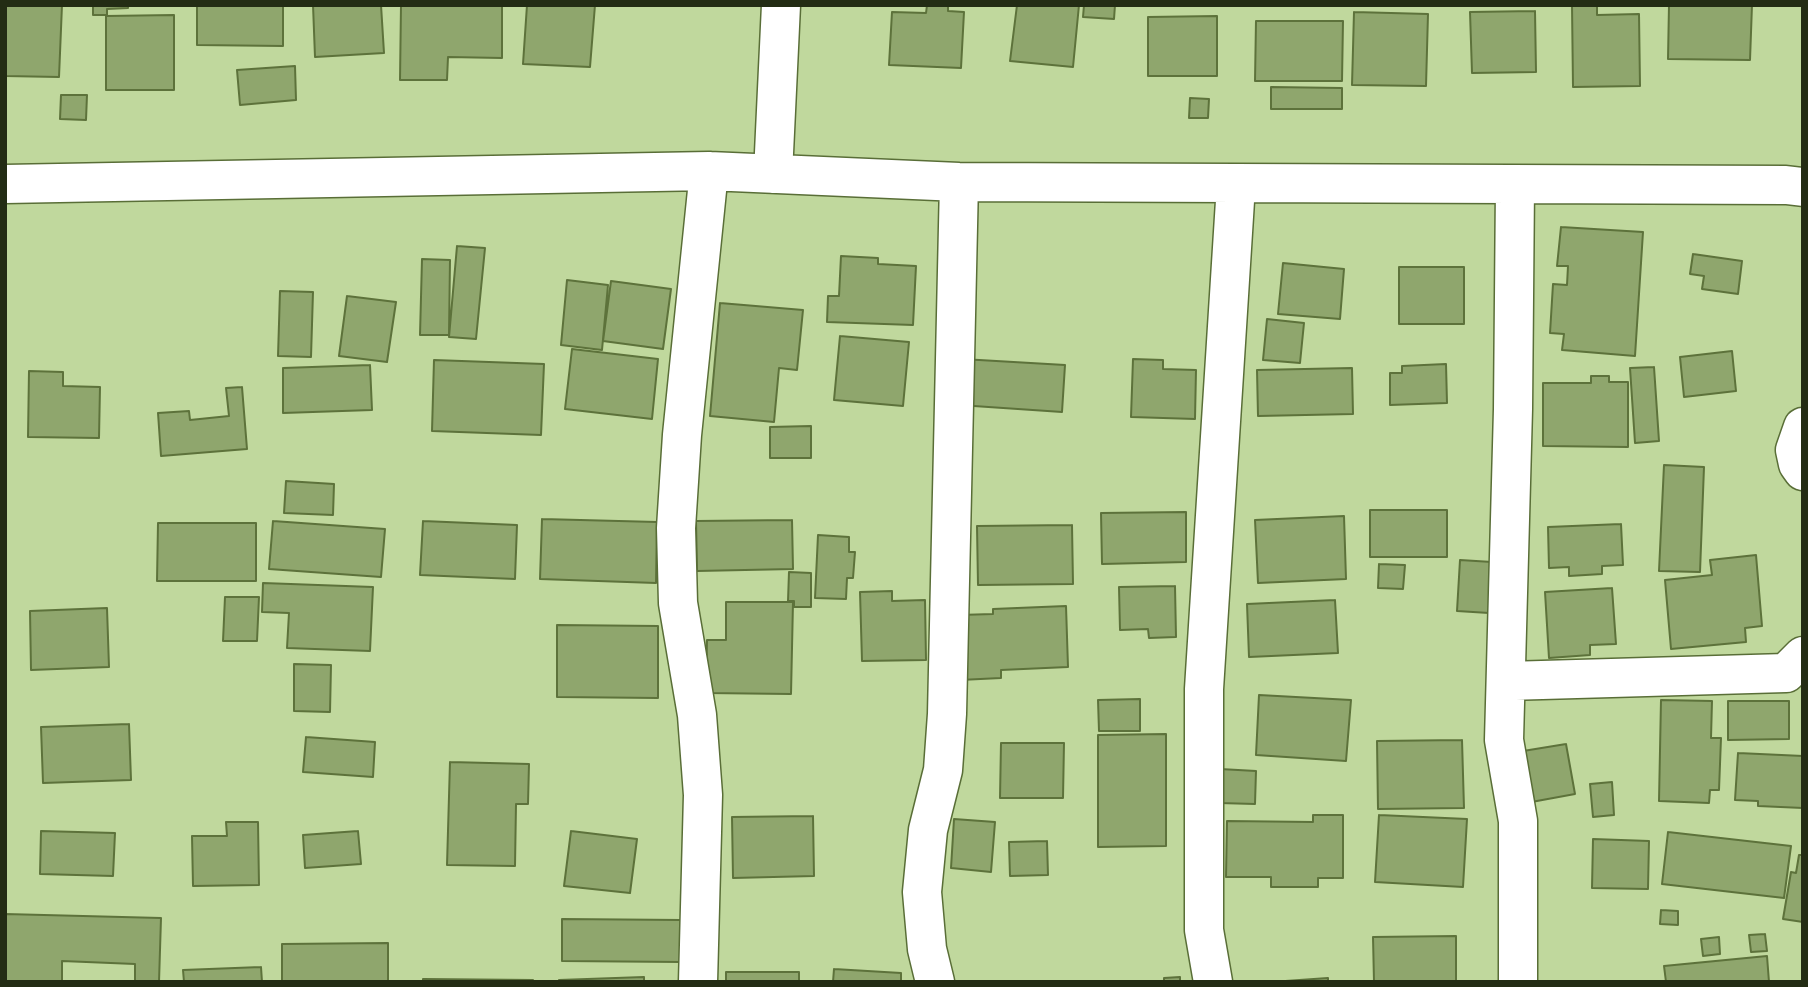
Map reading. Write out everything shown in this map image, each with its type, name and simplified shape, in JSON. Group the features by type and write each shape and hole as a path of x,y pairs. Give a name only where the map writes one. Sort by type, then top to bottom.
{"street":[{"path":"773,174 781,5"},
{"path":"698,982 703,794 697,715 678,603 676,528 682,435 709,171"},
{"path":"5,184 709,171 959,183 1803,187"},
{"path":"935,982 927,949 922,892 928,830 943,770 947,714 959,183"},
{"path":"1213,982 1205,930 1204,689 1236,185"},
{"path":"1515,185 1504,740 1518,821 1518,982"},
{"path":"1803,427 1795,450 1798,464 1803,471"},
{"path":"1507,681 1786,673 1803,656"}],"building":[{"path":"5,5 62,5 59,77 5,76"},
{"path":"93,5 128,5 128,8 107,9 107,15 93,15"},
{"path":"197,5 283,5 283,46 197,45"},
{"path":"313,5 381,5 384,53 315,57"},
{"path":"401,5 502,5 502,58 448,57 447,80 400,80"},
{"path":"527,5 595,5 590,67 523,64"},
{"path":"927,5 948,5 948,11 964,12 961,68 889,65 892,12 926,13"},
{"path":"1017,5 1079,5 1073,67 1010,61"},
{"path":"1084,5 1115,5 1114,19 1083,17"},
{"path":"1572,5 1597,5 1597,15 1639,14 1640,86 1573,87"},
{"path":"1669,5 1752,5 1750,60 1668,59"},
{"path":"1535,11 1536,72 1472,73 1470,12"},
{"path":"1354,12 1428,14 1426,86 1352,85"},
{"path":"174,15 174,90 106,90 106,16"},
{"path":"1217,16 1217,76 1148,76 1148,17"},
{"path":"1256,21 1343,21 1342,81 1255,81"},
{"path":"295,66 296,100 240,105 237,70"},
{"path":"1271,87 1342,88 1342,109 1271,109"},
{"path":"61,95 87,95 86,120 60,119"},
{"path":"1190,98 1209,99 1208,118 1189,118"},
{"path":"1561,227 1643,232 1635,356 1562,350 1564,334 1550,333 1553,284 1567,285 1568,266 1557,266"},
{"path":"457,246 485,248 476,339 449,337"},
{"path":"1693,254 1742,261 1738,294 1702,289 1704,276 1690,274"},
{"path":"841,256 878,258 878,264 916,266 913,325 827,322 828,296 839,296"},
{"path":"422,259 450,260 449,335 420,335"},
{"path":"1283,263 1344,269 1340,319 1278,314"},
{"path":"1399,267 1464,267 1464,324 1399,324"},
{"path":"567,280 608,285 602,350 561,345"},
{"path":"611,281 671,289 663,349 603,341"},
{"path":"280,291 313,292 311,357 278,356"},
{"path":"347,296 396,302 387,362 339,356"},
{"path":"720,303 803,310 797,370 779,368 774,422 710,416"},
{"path":"1267,319 1304,323 1300,363 1263,360"},
{"path":"840,336 909,342 903,406 834,400"},
{"path":"572,349 658,359 652,419 565,409"},
{"path":"1732,351 1736,391 1684,397 1680,357"},
{"path":"962,359 1065,365 1062,412 959,405"},
{"path":"1133,359 1163,360 1163,369 1196,370 1195,419 1131,417"},
{"path":"434,360 544,364 541,435 432,431"},
{"path":"1446,364 1447,403 1390,405 1390,373 1402,373 1402,366"},
{"path":"370,365 372,410 283,413 283,368"},
{"path":"1654,367 1659,441 1635,443 1630,368"},
{"path":"1352,368 1353,414 1258,416 1257,370"},
{"path":"29,371 63,372 63,386 100,387 99,438 28,437"},
{"path":"1591,376 1609,376 1609,382 1628,382 1628,447 1543,446 1543,383 1591,383"},
{"path":"242,387 247,449 161,456 158,413 189,411 190,420 229,416 226,388"},
{"path":"811,426 811,458 770,458 770,427"},
{"path":"1664,465 1704,467 1700,572 1659,571"},
{"path":"286,481 334,484 333,515 284,513"},
{"path":"1370,510 1447,510 1447,557 1370,557"},
{"path":"1186,512 1186,562 1102,564 1101,513"},
{"path":"1344,516 1346,579 1258,583 1255,520"},
{"path":"542,519 657,522 656,583 540,579"},
{"path":"792,520 793,569 697,571 696,521"},
{"path":"273,521 385,529 381,577 269,569"},
{"path":"423,521 517,525 515,579 420,575"},
{"path":"158,523 256,523 256,581 157,581"},
{"path":"1621,524 1623,565 1602,566 1602,574 1569,576 1569,567 1549,568 1548,527"},
{"path":"1072,525 1073,584 978,585 977,526"},
{"path":"818,535 849,537 849,552 855,552 853,578 847,578 846,599 815,598"},
{"path":"1756,555 1762,626 1745,628 1746,642 1671,649 1665,580 1712,575 1710,560"},
{"path":"1460,560 1492,562 1489,613 1457,611"},
{"path":"1379,564 1405,565 1403,589 1378,588"},
{"path":"789,572 811,573 811,607 794,607 794,601 788,601"},
{"path":"263,583 373,587 370,651 287,648 289,613 262,612"},
{"path":"1175,586 1176,637 1149,638 1148,629 1120,630 1119,587"},
{"path":"1612,588 1616,644 1590,645 1590,655 1549,658 1545,592"},
{"path":"892,591 892,601 925,600 926,660 862,661 860,592"},
{"path":"225,597 259,597 257,641 223,641"},
{"path":"1335,600 1338,653 1249,657 1247,604"},
{"path":"726,602 793,602 791,694 706,693 707,640 726,640"},
{"path":"1066,606 1068,667 1001,670 1001,678 960,680 959,615 993,614 993,609"},
{"path":"107,608 109,667 31,670 30,611"},
{"path":"557,625 658,626 658,698 557,697"},
{"path":"294,664 331,665 330,712 294,711"},
{"path":"1259,695 1351,700 1346,761 1256,755"},
{"path":"1140,699 1140,731 1099,731 1098,700"},
{"path":"1661,700 1712,701 1711,738 1721,738 1719,790 1710,790 1709,803 1659,801"},
{"path":"1728,701 1789,701 1789,739 1728,740"},
{"path":"129,724 131,780 43,783 41,727"},
{"path":"1166,734 1166,846 1098,847 1098,735"},
{"path":"306,737 375,742 373,777 303,772"},
{"path":"1462,740 1464,808 1378,809 1377,741"},
{"path":"1001,743 1064,743 1063,798 1000,798"},
{"path":"1566,744 1575,794 1526,803 1517,752"},
{"path":"1738,753 1803,756 1803,808 1758,806 1758,801 1735,800"},
{"path":"450,762 529,764 528,804 516,804 515,866 447,865"},
{"path":"1220,769 1256,771 1255,804 1219,803"},
{"path":"1612,782 1614,815 1593,817 1590,784"},
{"path":"1313,815 1343,815 1343,878 1318,878 1318,887 1271,887 1271,877 1226,877 1227,821 1313,822"},
{"path":"1379,815 1467,819 1463,887 1375,882"},
{"path":"813,816 814,876 733,878 732,817"},
{"path":"954,819 995,822 991,872 951,868"},
{"path":"226,822 258,822 259,885 193,886 192,836 227,836"},
{"path":"41,831 115,833 113,876 40,874"},
{"path":"358,831 361,864 305,868 303,835"},
{"path":"571,831 637,839 630,893 564,886"},
{"path":"1668,832 1791,846 1784,898 1662,884"},
{"path":"1593,839 1649,841 1648,889 1592,888"},
{"path":"1047,841 1048,875 1010,876 1009,842"},
{"path":"1799,855 1803,855 1803,922 1783,919 1791,872 1796,873"},
{"path":"1661,910 1678,911 1678,925 1660,924"},
{"path":"5,914 161,918 159,982 135,982 135,964 62,961 62,982 5,981"},
{"path":"562,919 681,920 681,962 562,961"},
{"path":"1765,934 1767,951 1751,952 1749,935"},
{"path":"1456,936 1456,982 1374,982 1373,937"},
{"path":"1719,937 1720,954 1703,956 1701,939"},
{"path":"388,943 388,982 282,982 282,944"},
{"path":"1767,956 1769,982 1666,982 1664,966"},
{"path":"261,967 262,982 184,982 183,970"},
{"path":"834,969 901,973 901,982 833,982"},
{"path":"726,972 799,972 799,982 726,982"},
{"path":"644,977 644,982 559,982 559,980"},
{"path":"1180,977 1180,982 1164,982 1164,978"},
{"path":"1328,978 1328,982 1271,982"},
{"path":"423,979 533,980 533,982 423,982"}]}
